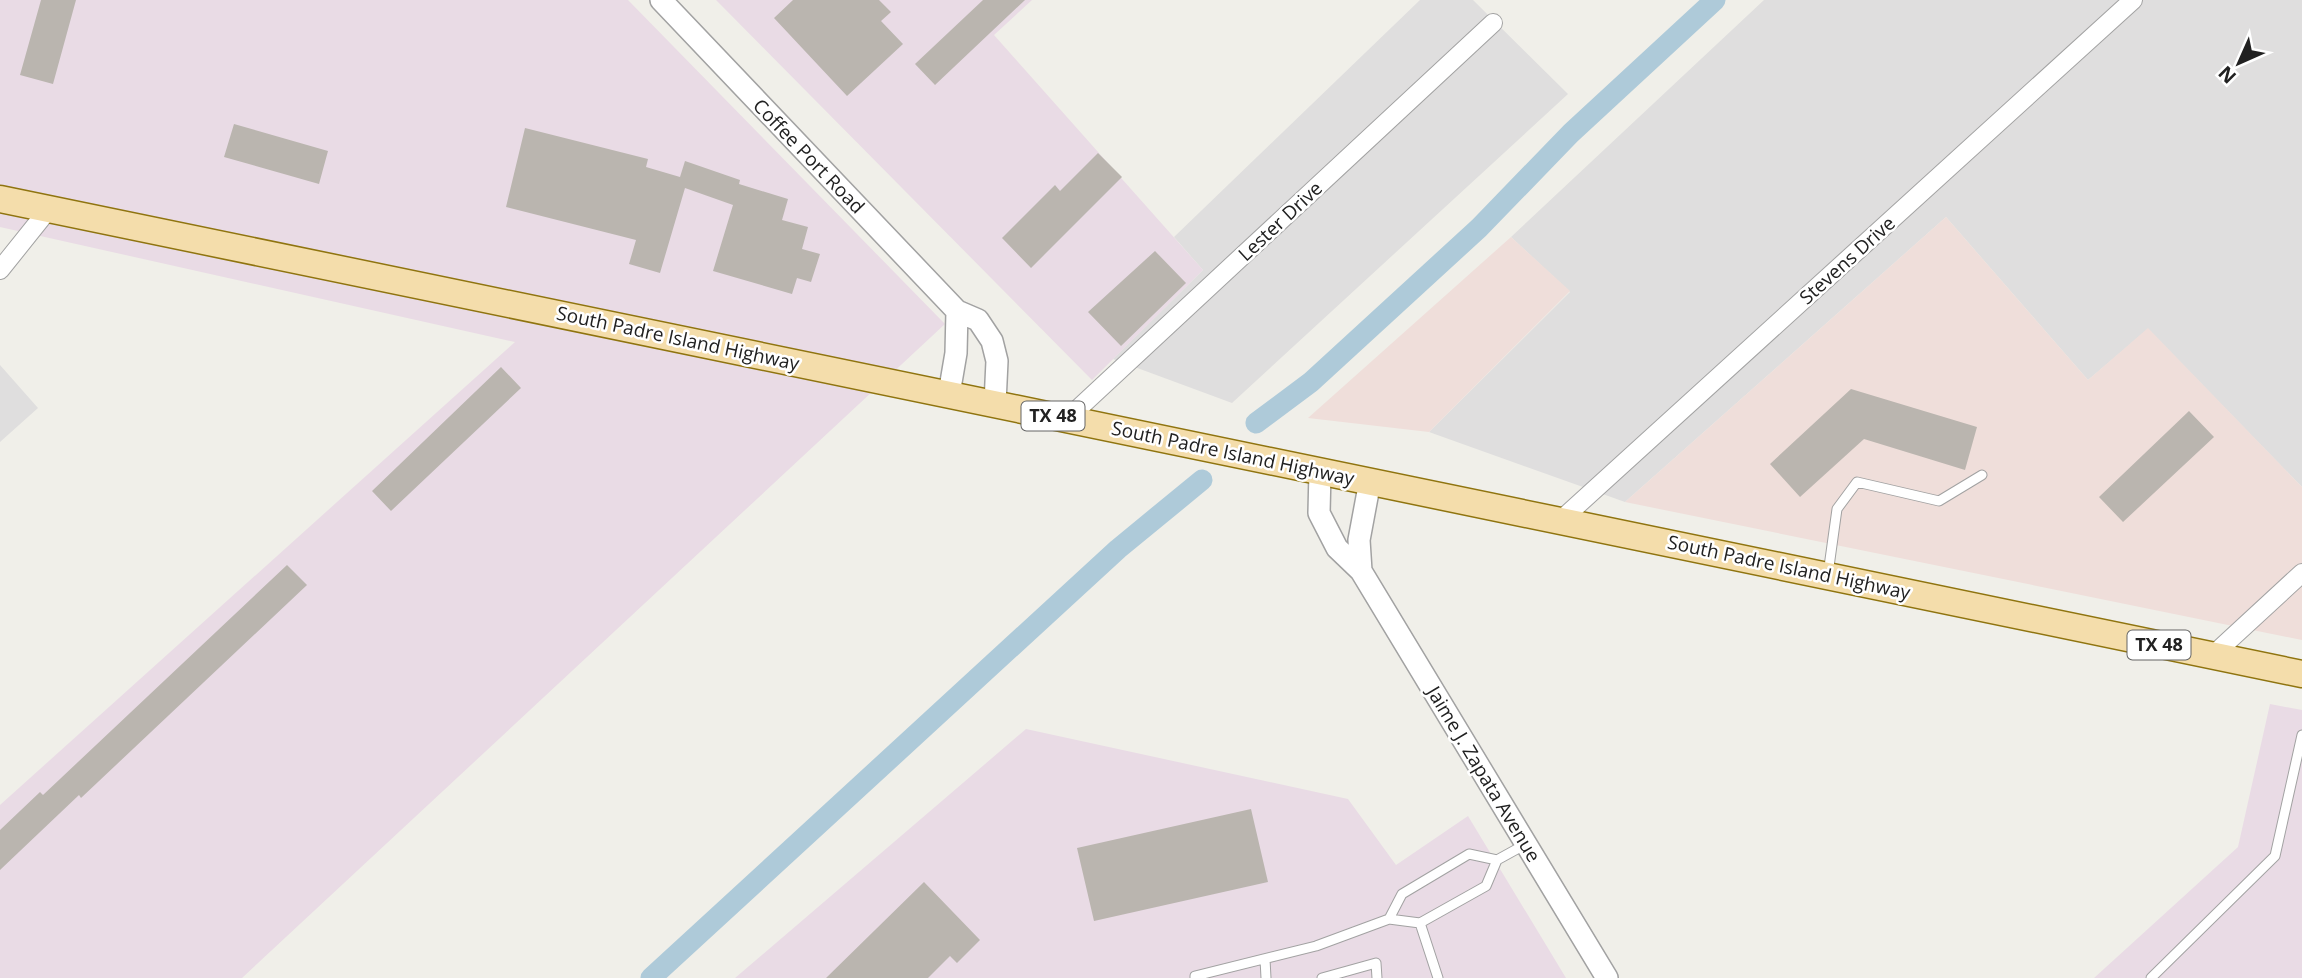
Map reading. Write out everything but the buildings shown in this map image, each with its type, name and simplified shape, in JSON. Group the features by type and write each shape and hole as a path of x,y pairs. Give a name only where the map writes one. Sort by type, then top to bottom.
{"main road":[{"name":"South Padre Island Highway","path":"0,200 2302,674"}],"street":[{"name":"Coffee Port Road","path":"661,0 957,311 978,320 992,341 997,361 995,403"},
{"name":"Stevens Drive","path":"1561,520 2133,0"},
{"name":"Lester Drive","path":"1067,419 1493,23"},
{"path":"0,270 48,210"},
{"path":"949,394 956,353 957,311"},
{"name":"Jaime J. Zapata Avenue","path":"1320,471 1319,513 1336,548 1361,570 1607,978"},
{"name":"Jaime J. Zapata Avenue","path":"1361,570 1359,540 1370,481"},
{"path":"2212,656 2302,573"}],"lane":[{"path":"1827,575 1837,509 1857,482 1940,501 1982,475"},
{"path":"2151,978 2275,856 2302,735"},
{"path":"1193,977 1316,946 1389,919 1420,923 1486,886 1497,860 1526,844"},
{"path":"1389,919 1402,894 1469,854 1497,860"},
{"path":"1420,923 1438,978"},
{"path":"1265,959 1266,978"},
{"path":"1321,978 1376,963 1377,978"}],"shaded area":[{"path":"0,0 628,0 945,324 242,978 0,978 0,805 515,342 0,227"},
{"path":"716,0 1032,0 994,35 1203,270 1092,380"},
{"path":"1420,0 1473,0 1568,94 1232,403 1113,359 1203,270 1174,237"},
{"path":"1764,0 2302,0 2302,487 2148,329 2088,380 1946,217 1625,502 1429,432 1570,292 1511,237"},
{"path":"1946,217 2088,380 2148,328 2302,487 2302,640 1625,502"},
{"path":"1511,237 1570,291 1429,432 1308,418"},
{"path":"0,365 38,408 0,442"},
{"path":"2270,704 2302,710 2302,978 2094,978 2238,847"},
{"path":"1026,729 1348,799 1396,865 1468,816 1566,978 735,978"}],"waterway":[{"path":"1256,423 1311,382 1479,228 1571,133 1715,0"},
{"path":"651,978 1118,549 1202,480"}]}
